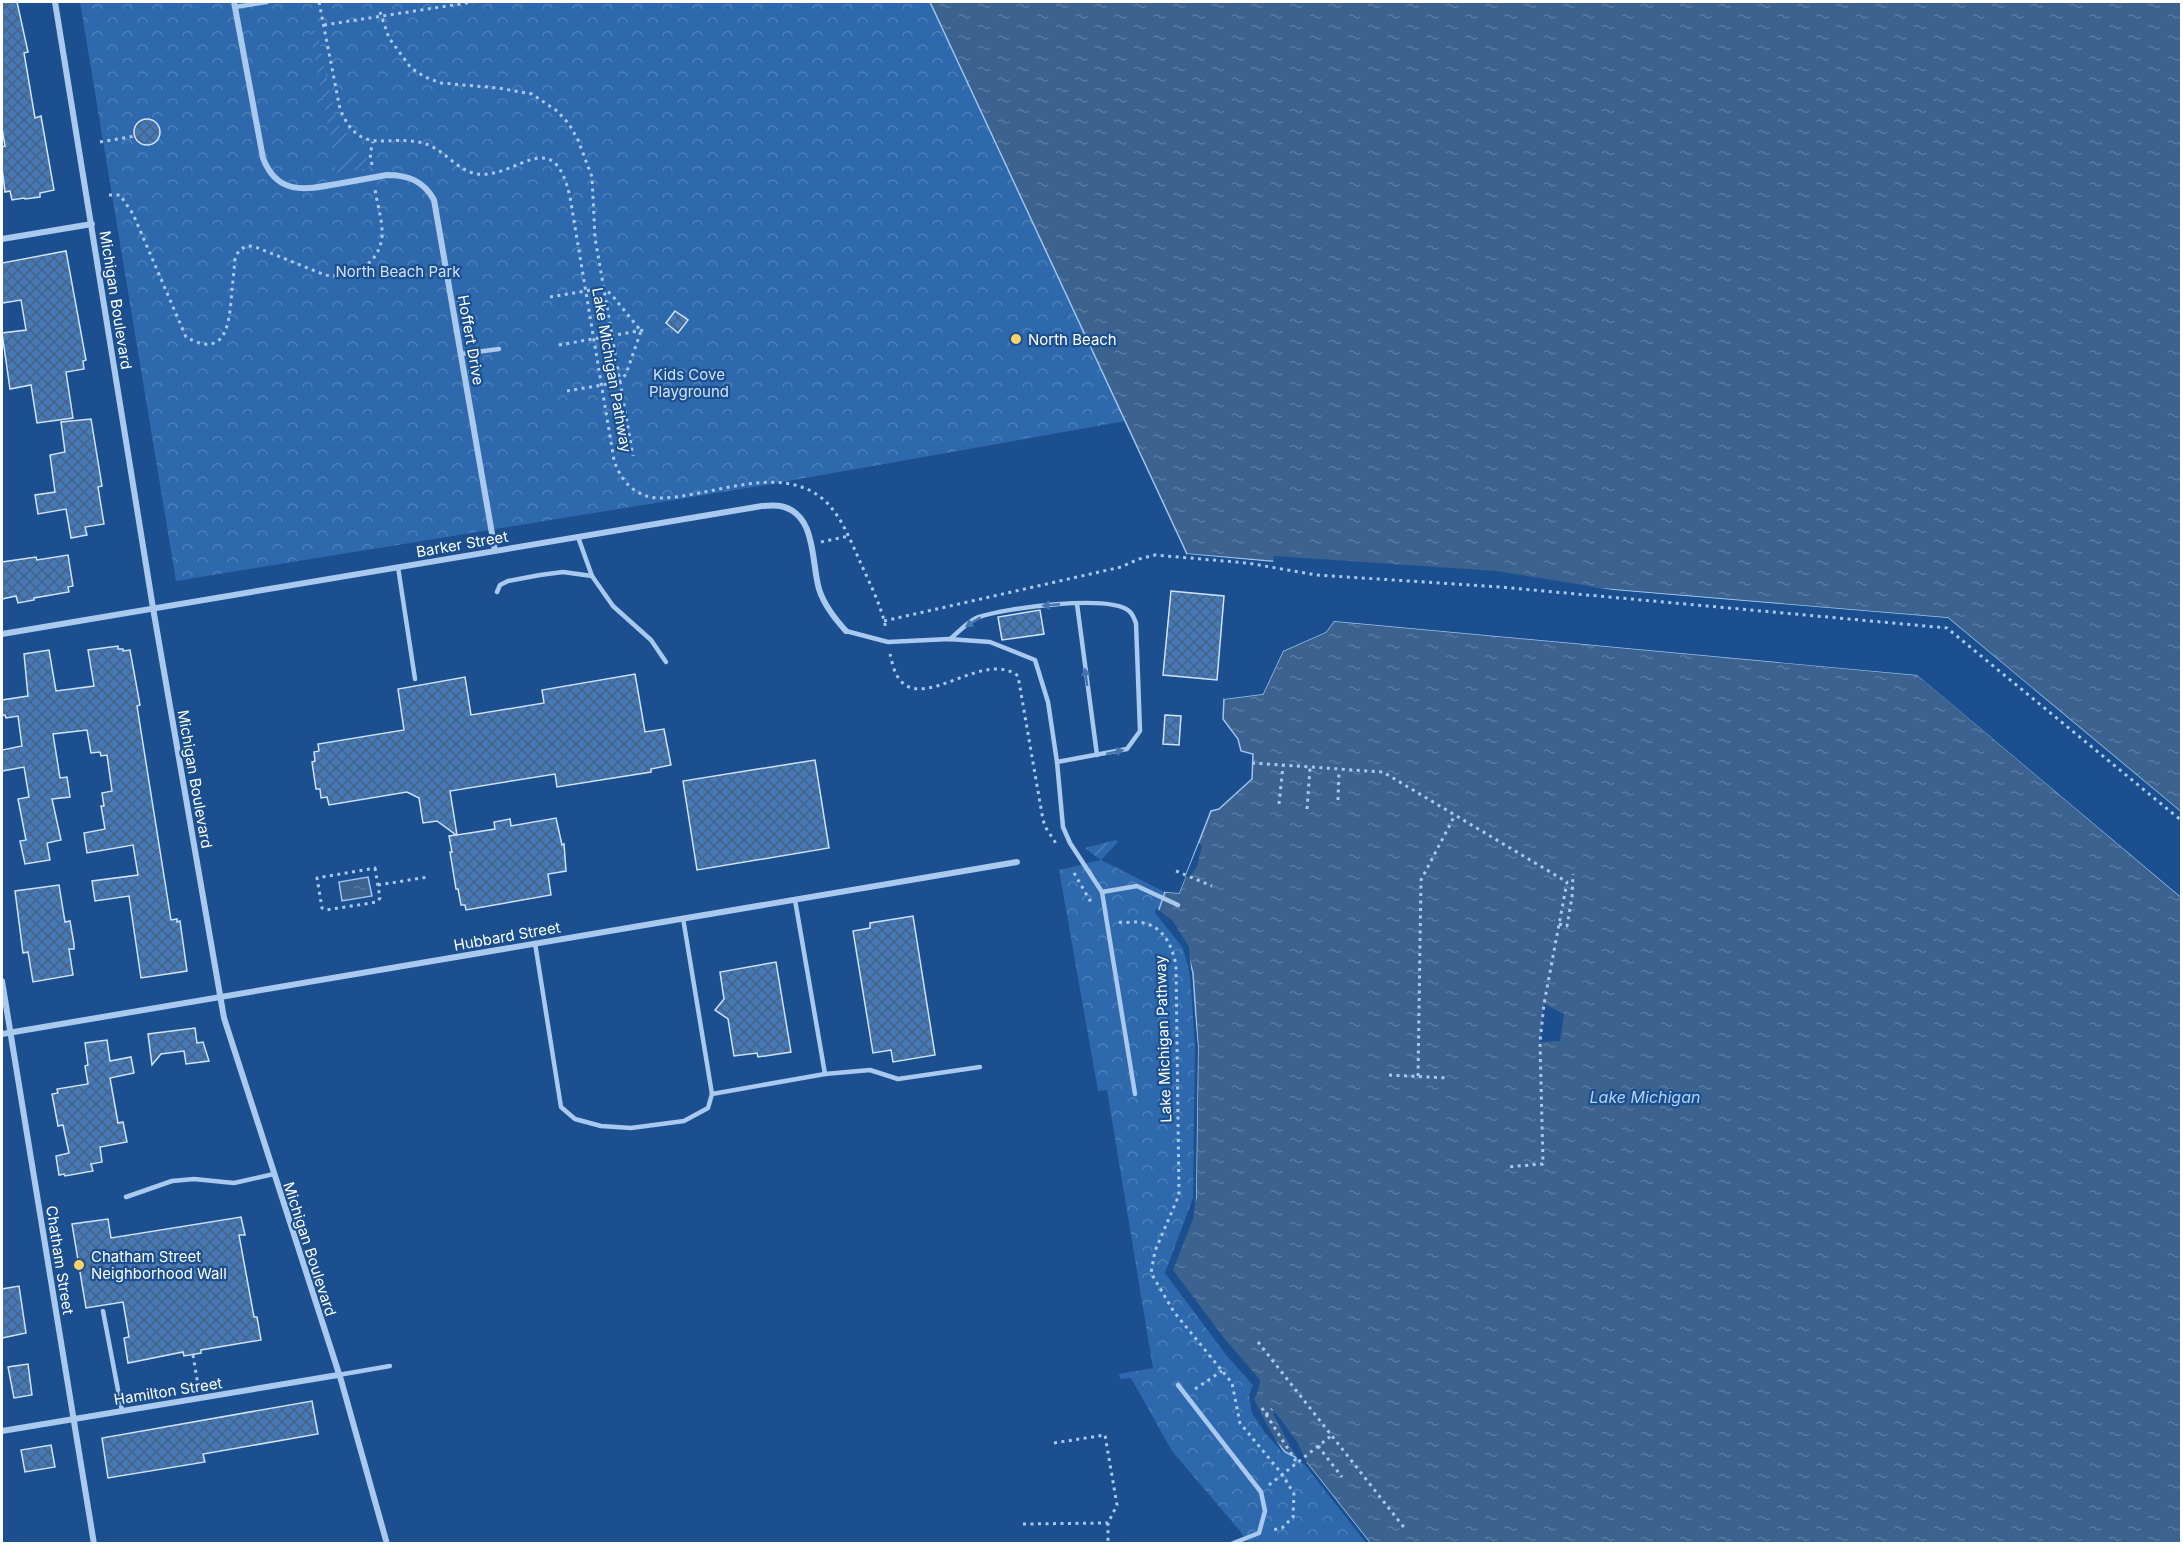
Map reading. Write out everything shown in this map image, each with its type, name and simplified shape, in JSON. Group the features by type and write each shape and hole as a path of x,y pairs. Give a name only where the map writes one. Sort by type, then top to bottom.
{"street":[{"name":"Michigan Boulevard","path":"55,2 153,608 224,1018 338,1375 387,1544"},
{"name":"Hoffert Drive","path":"235,4 263,158 279,182 300,190 374,177 400,175 411,178 428,190 434,200 495,551"},
{"path":"2,239 92,224"},
{"name":"Barker Street","path":"2,634 762,506 781,506 793,512 805,524 811,543 819,589 832,616 846,631"},
{"name":"Hubbard Street","path":"2,1034 1017,862"},
{"name":"Chatham Street","path":"2,981 94,1544"},
{"name":"Hamilton Street","path":"2,1431 338,1375"}],"lane":[{"path":"235,4 267,2"},
{"path":"460,354 499,349"},
{"path":"578,537 592,576 613,606 651,639 666,662"},
{"path":"398,567 415,679"},
{"path":"497,592 500,585 508,581 540,575 563,572 592,576"},
{"path":"949,639 977,618 1051,604 1114,604 1129,610 1136,623 1140,731 1127,749 1057,762"},
{"path":"1077,604 1097,755"},
{"path":"846,631 888,642 949,639 990,642 1035,660 1048,702 1057,762 1062,827 1102,892 1136,1094"},
{"path":"1102,892 1137,886 1178,905"},
{"path":"795,900 825,1074"},
{"path":"535,944 561,1107 575,1119 601,1126 631,1128 684,1121 708,1108 712,1094 683,918"},
{"path":"712,1094 825,1074 870,1070 898,1079 980,1067"},
{"path":"126,1197 172,1181 194,1179 234,1183 274,1174"},
{"path":"103,1311 122,1411"},
{"path":"338,1375 390,1366"},
{"path":"1178,1385 1261,1492 1265,1511 1259,1533 1231,1544"}],"path":[{"path":"109,195 120,195 133,214 186,338 197,344 209,345 218,342 224,335 229,324 235,258 239,250 246,246 254,246 325,275 335,276 356,272 373,259 382,237 370,154 373,141 354,132 346,124 337,98 319,2"},
{"path":"324,26 380,14 473,2"},
{"path":"380,14 389,38 411,68 425,77 441,83 498,88 532,94 557,111 569,124 578,140 592,177 595,238 633,456"},
{"path":"100,142 135,136"},
{"name":"Lake Michigan Pathway","path":"373,141 407,141 427,144 467,171 477,174 502,170 534,159 546,159 558,164 566,179 570,197 617,470 622,479 638,492 657,498 762,483 794,484 824,500 840,519 849,536 884,621 896,674 900,681 914,689 935,686 993,669 1012,671 1018,676 1043,820 1063,853"},
{"path":"550,297 603,288 643,331"},
{"path":"559,345 643,331"},
{"path":"567,391 620,382 626,374 643,331"},
{"path":"811,543 849,536"},
{"path":"884,621 1121,567 1155,555 1247,563 1317,575 1500,587 1947,628 2181,821"},
{"path":"1252,764 1383,772 1567,882 1544,1004 1540,1042 1543,1164 1507,1167"},
{"path":"1279,804 1283,766"},
{"path":"1307,808 1310,768"},
{"path":"1338,770 1338,800"},
{"path":"1418,1076 1421,880 1455,815"},
{"path":"375,868 378,885 380,898 377,902 326,910 322,908 317,878 375,868"},
{"path":"1073,871 1091,902 1108,920"},
{"path":"1176,872 1212,886"},
{"path":"1559,924 1567,926 1573,874"},
{"path":"378,885 428,877"},
{"name":"Lake Michigan Pathway","path":"1108,920 1151,925 1163,934 1172,946 1176,965 1179,1195 1155,1251 1151,1273 1174,1312 1232,1383 1240,1423 1282,1474 1294,1494 1293,1517 1282,1528 1259,1533"},
{"path":"1389,1075 1449,1078"},
{"path":"1258,1342 1406,1530"},
{"path":"193,1354 200,1398"},
{"path":"1186,1395 1222,1370"},
{"path":"1262,1408 1296,1463"},
{"path":"1266,1415 1272,1409"},
{"path":"1054,1443 1105,1435 1117,1505 1108,1523 1108,1544"},
{"path":"1261,1492 1331,1436"},
{"path":"1318,1446 1342,1477"},
{"path":"1023,1524 1108,1523"}],"green space":[{"name":"North Beach Park","path":"80,2 946,2 1148,417 766,485 176,581"},
{"path":"317,30 334,112 338,124 349,135 345,138 342,152 334,157 310,31"},
{"path":"349,152 366,155 369,168 335,173 335,165"},
{"path":"1116,840 1118,842 1101,860 1085,848"},
{"path":"1101,860 1165,892 1158,912 1185,946 1256,1385 1268,1432 1285,1452 1307,1463 1370,1543 1248,1543 1172,1451 1131,1378 1120,1379 1119,1374 1153,1368 1107,1090 1098,1091 1059,870"}],"water":[{"path":"930,2 2181,2 2181,812 1948,618 1187,554"},
{"name":"Lake Michigan","path":"1334,621 1918,675 2181,897 2181,1543 1370,1543 1307,1463 1285,1452 1254,1412 1252,1395 1256,1385 1168,1272 1196,1198 1198,1047 1193,973 1186,946 1158,912 1165,892 1179,893 1211,811 1219,809 1252,779 1253,754 1241,751 1238,739 1223,719 1224,699 1263,694 1283,651 1326,632"},
{"path":"368,877 372,896 342,901 339,882"}],"pier":[{"path":"1187,554 1273,562 1274,556 1496,571 1613,590 1948,618 2182,815 1947,621 1187,557"},
{"path":"1334,618 1918,672 2182,893 2181,897 1917,675 1334,621 1326,632 1283,651 1263,694 1224,699 1223,696 1261,691 1281,648 1324,629"},
{"path":"1199,843 1202,846 1197,866 1190,877 1186,876 1179,893 1165,892 1164,889 1177,890"},
{"path":"1156,908 1173,921 1189,947 1198,1047 1196,1198 1193,1219 1173,1270 1224,1338 1260,1380 1254,1399 1285,1455 1266,1434 1252,1413 1249,1395 1253,1385 1227,1356 1165,1273 1193,1198 1195,1047 1190,973 1183,948 1155,913"},
{"path":"1544,1004 1564,1014 1560,1041 1540,1042"},
{"path":"1276,1413 1297,1442 1307,1463 1370,1543 1367,1544 1305,1465 1298,1460 1273,1414"}],"building":[{"path":"2,2 17,2 28,52 24,53 35,118 41,116 54,190 40,193 40,197 12,200 10,191 5,192 2,168 2,147 5,146 2,128"},
{"path":"147,119 156,123 160,132 156,141 147,145 138,141 134,132 138,123"},
{"path":"66,251 86,360 83,361 84,369 66,372 73,418 37,423 31,385 10,389 2,333 26,330 21,300 2,303 2,263"},
{"path":"675,311 688,320 678,333 666,323"},
{"path":"91,419 102,486 98,487 104,524 85,527 87,535 71,538 66,509 38,514 35,495 55,492 50,455 65,452 61,422"},
{"path":"68,555 73,586 68,587 69,592 18,603 16,596 2,599 2,562"},
{"path":"1171,591 1224,596 1217,680 1163,675"},
{"path":"1040,610 1044,634 1002,640 998,617"},
{"path":"118,646 118,649 123,649 123,651 130,650 171,920 180,921 187,971 141,978 129,896 95,901 92,881 138,875 133,845 87,853 84,833 105,829 101,806 104,806 102,793 112,791 107,755 101,756 100,752 91,753 87,730 53,734 60,778 67,777 70,797 52,799 61,840 47,843 50,860 25,864 20,841 26,840 18,799 29,797 24,767 2,771 2,750 22,746 18,716 6,718 2,715 2,700 28,696 24,654 49,650 56,691 94,686 88,650"},
{"path":"635,674 645,732 664,729 671,765 651,769 651,772 557,787 555,774 450,791 457,835 495,829 494,822 510,819 511,826 556,818 562,845 564,844 566,871 548,874 551,895 466,910 465,905 461,905 458,889 456,889 450,852 452,852 449,836 456,835 437,821 423,823 419,798 407,792 329,805 327,797 321,798 320,789 316,789 312,762 315,761 314,752 319,751 318,744 404,730 398,689 465,677 471,715 544,703 542,690"},
{"path":"1165,715 1181,716 1179,745 1163,744"},
{"path":"815,760 829,848 697,870 683,781"},
{"path":"59,885 65,922 70,921 74,944 74,949 69,949 73,975 33,982 28,952 23,953 15,891"},
{"path":"913,916 935,1055 893,1062 891,1050 873,1053 853,931 870,928 870,923"},
{"path":"776,962 791,1052 758,1057 757,1053 734,1056 728,1019 715,1010 724,999 720,972"},
{"path":"195,1028 197,1043 203,1042 209,1061 186,1064 184,1051 161,1054 152,1065 148,1034"},
{"path":"107,1040 110,1061 131,1057 134,1073 110,1078 118,1123 123,1122 127,1142 100,1147 102,1162 91,1164 93,1171 59,1175 56,1156 69,1153 63,1125 58,1126 52,1094 58,1093 57,1089 88,1084 85,1043"},
{"path":"241,1217 245,1235 239,1235 254,1317 257,1317 261,1340 201,1350 201,1353 184,1356 183,1352 128,1363 124,1338 129,1337 123,1302 86,1308 72,1224 108,1219 111,1238"},
{"path":"19,1286 26,1333 2,1338 2,1289"},
{"path":"28,1364 32,1395 14,1398 8,1367"},
{"path":"312,1401 318,1434 203,1454 205,1462 108,1478 102,1438"},
{"path":"51,1445 55,1467 25,1472 21,1450"}],"place":[{"name":"North Beach","path":"1016,339"},
{"name":"Chatham Street Neighborhood Wall","path":"79,1265"}],"park label":[{"name":"Kids Cove Playground","path":"689,382"}]}
